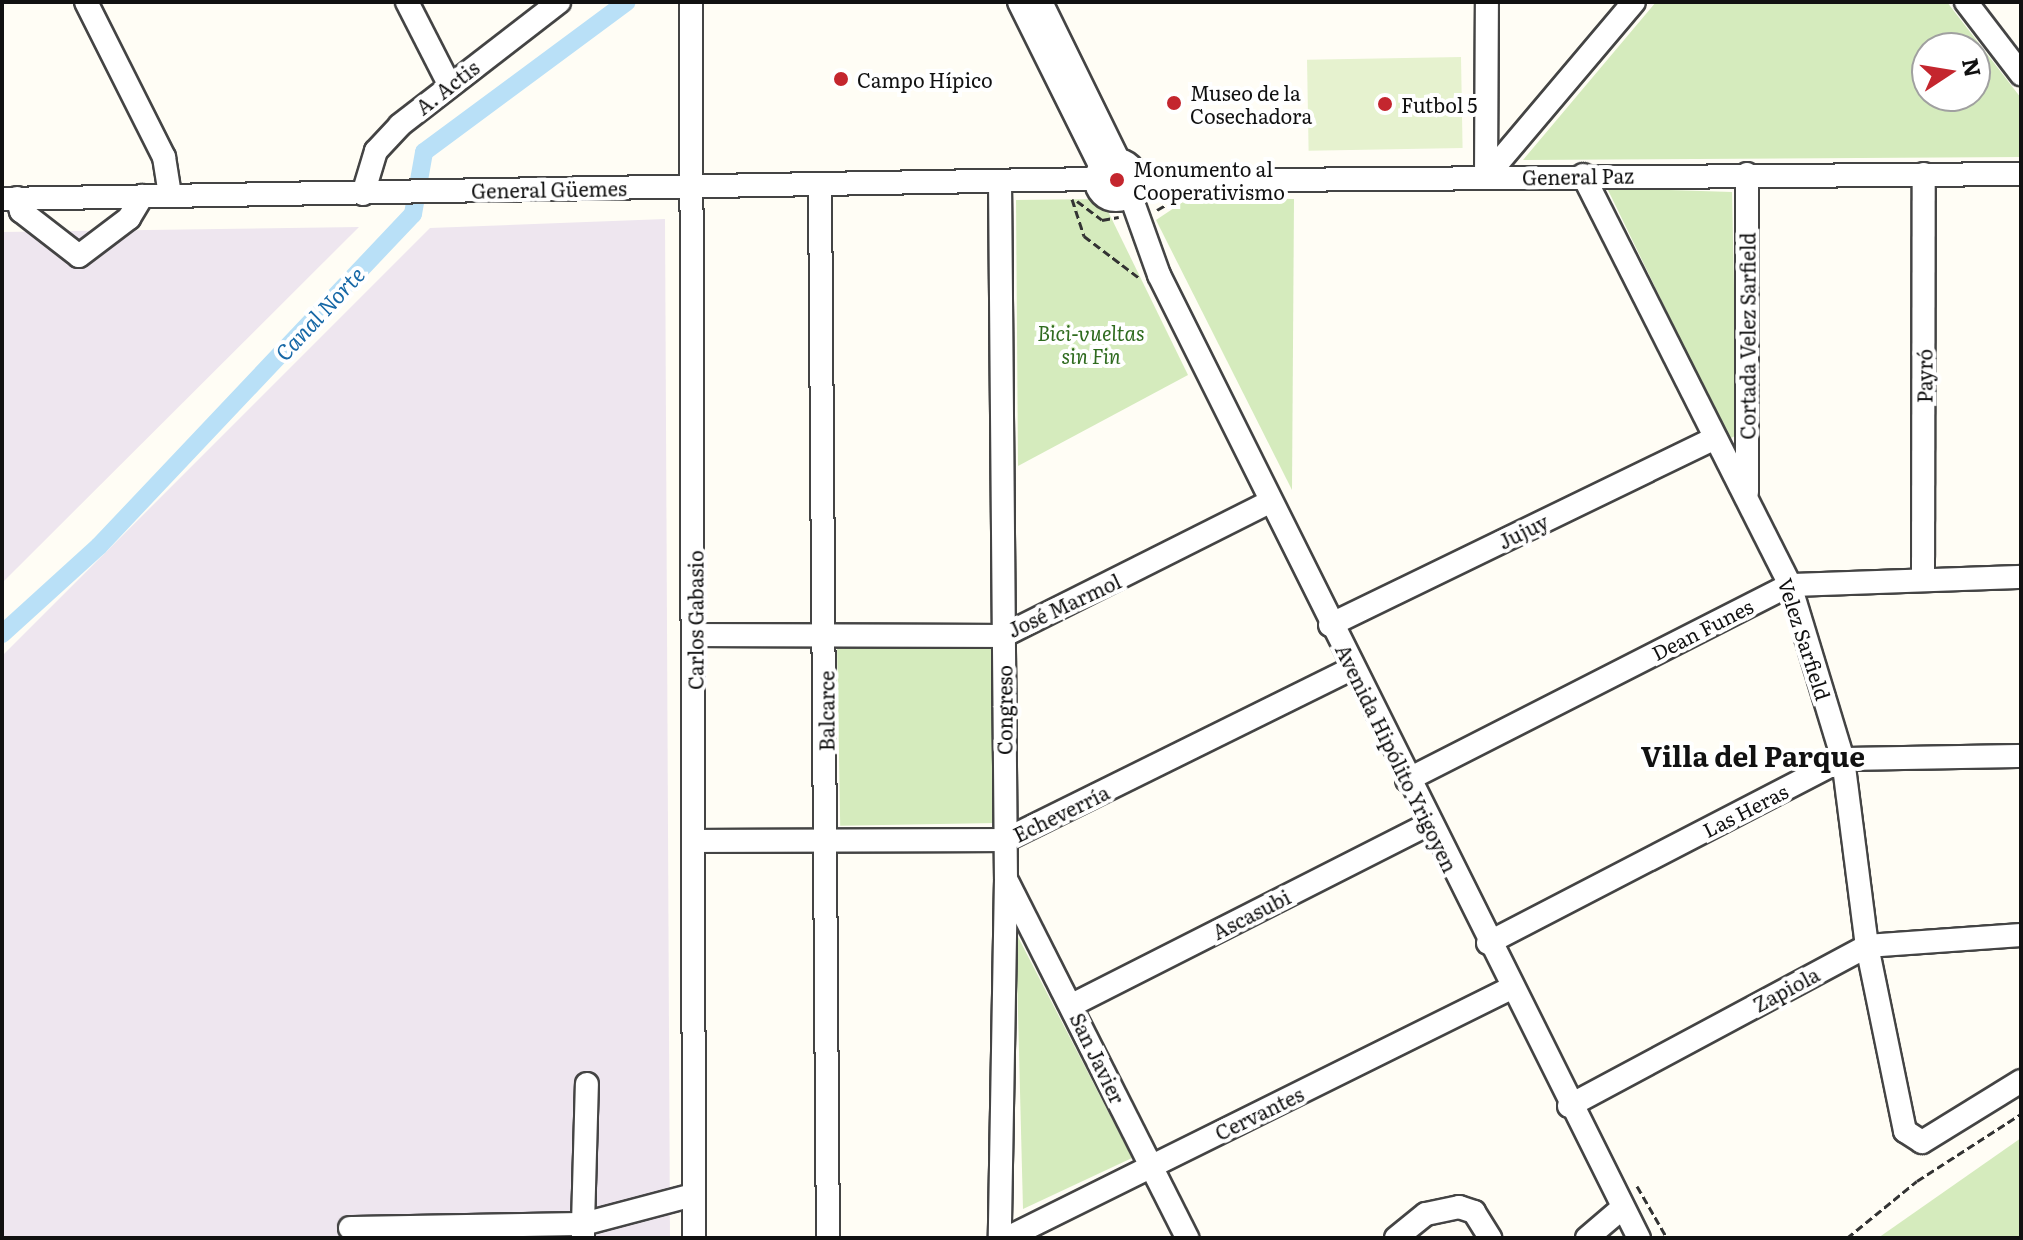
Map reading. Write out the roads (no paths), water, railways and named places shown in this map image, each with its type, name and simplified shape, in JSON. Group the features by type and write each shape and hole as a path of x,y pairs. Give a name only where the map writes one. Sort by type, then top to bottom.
{"street":[{"path":"407,2 449,84"},
{"name":"A. Actis","path":"363,194 376,151 449,84 559,2"},
{"name":"Carlos Gabasio","path":"691,2 695,635 694,1238"},
{"name":"Avenida Hipólito Yrigoyen","path":"1019,2 1106,169 1125,191 1140,258 1159,275 1569,1106 1639,1238"},
{"name":"Avenida Hipólito Yrigoyen","path":"1041,2 1106,169 1125,191"},
{"path":"1486,177 1487,2"},
{"path":"1486,177 1634,2"},
{"path":"1966,2 2021,74"},
{"path":"88,3 164,157 170,195"},
{"name":"General Güemes","path":"9,199 1000,181 1106,169"},
{"name":"Cortada Velez Sarfield","path":"1747,174 1747,497"},
{"name":"Payró","path":"1923,578 1924,174"},
{"name":"General Paz","path":"1125,191 1583,175 2021,174"},
{"name":"Velez Sarfield","path":"1583,175 1790,585 1843,759 1867,946 1910,1140 1933,1136 2021,1081"},
{"name":"Congreso","path":"1000,181 1006,879 1000,1238"},
{"name":"Balcarce","path":"820,184 826,636 828,1238"},
{"path":"9,199 79,256 129,218 142,196"},
{"name":"Jujuy","path":"1330,625 1715,438"},
{"name":"José Marmol","path":"695,635 1003,636 1270,502"},
{"name":"Dean Funes","path":"1407,780 1790,585 2021,577"},
{"name":"Echeverría","path":"695,841 1005,840 1353,668"},
{"name":"Las Heras","path":"1488,943 1843,759 2021,756"},
{"name":"Ascasubi","path":"1072,1005 1429,824"},
{"name":"San Javier","path":"1006,879 1187,1238"},
{"name":"Zapiola","path":"1569,1106 1867,946 2021,935"},
{"name":"Cervantes","path":"1007,1238 1511,988"},
{"path":"583,1231 587,1084"},
{"path":"350,1228 583,1231 693,1195"},
{"path":"1396,1238 1426,1214 1459,1207 1474,1212 1490,1238"},
{"path":"1587,1238 1621,1209"}],"waterway":[{"name":"Canal Norte","path":"2,634 99,546 413,214 424,152 627,2"}],"place":[{"name":"Campo Hípico","path":"841,79"},
{"name":"Museo de la Cosechadora","path":"1174,103"},
{"name":"Futbol 5","path":"1385,104"},
{"name":"Monumento al Cooperativismo","path":"1117,180"}],"district":[{"name":"Villa del Parque","path":"1753,755"}],"park label":[{"name":"Bici-vueltas sin Fin","path":"1091,344"}]}
